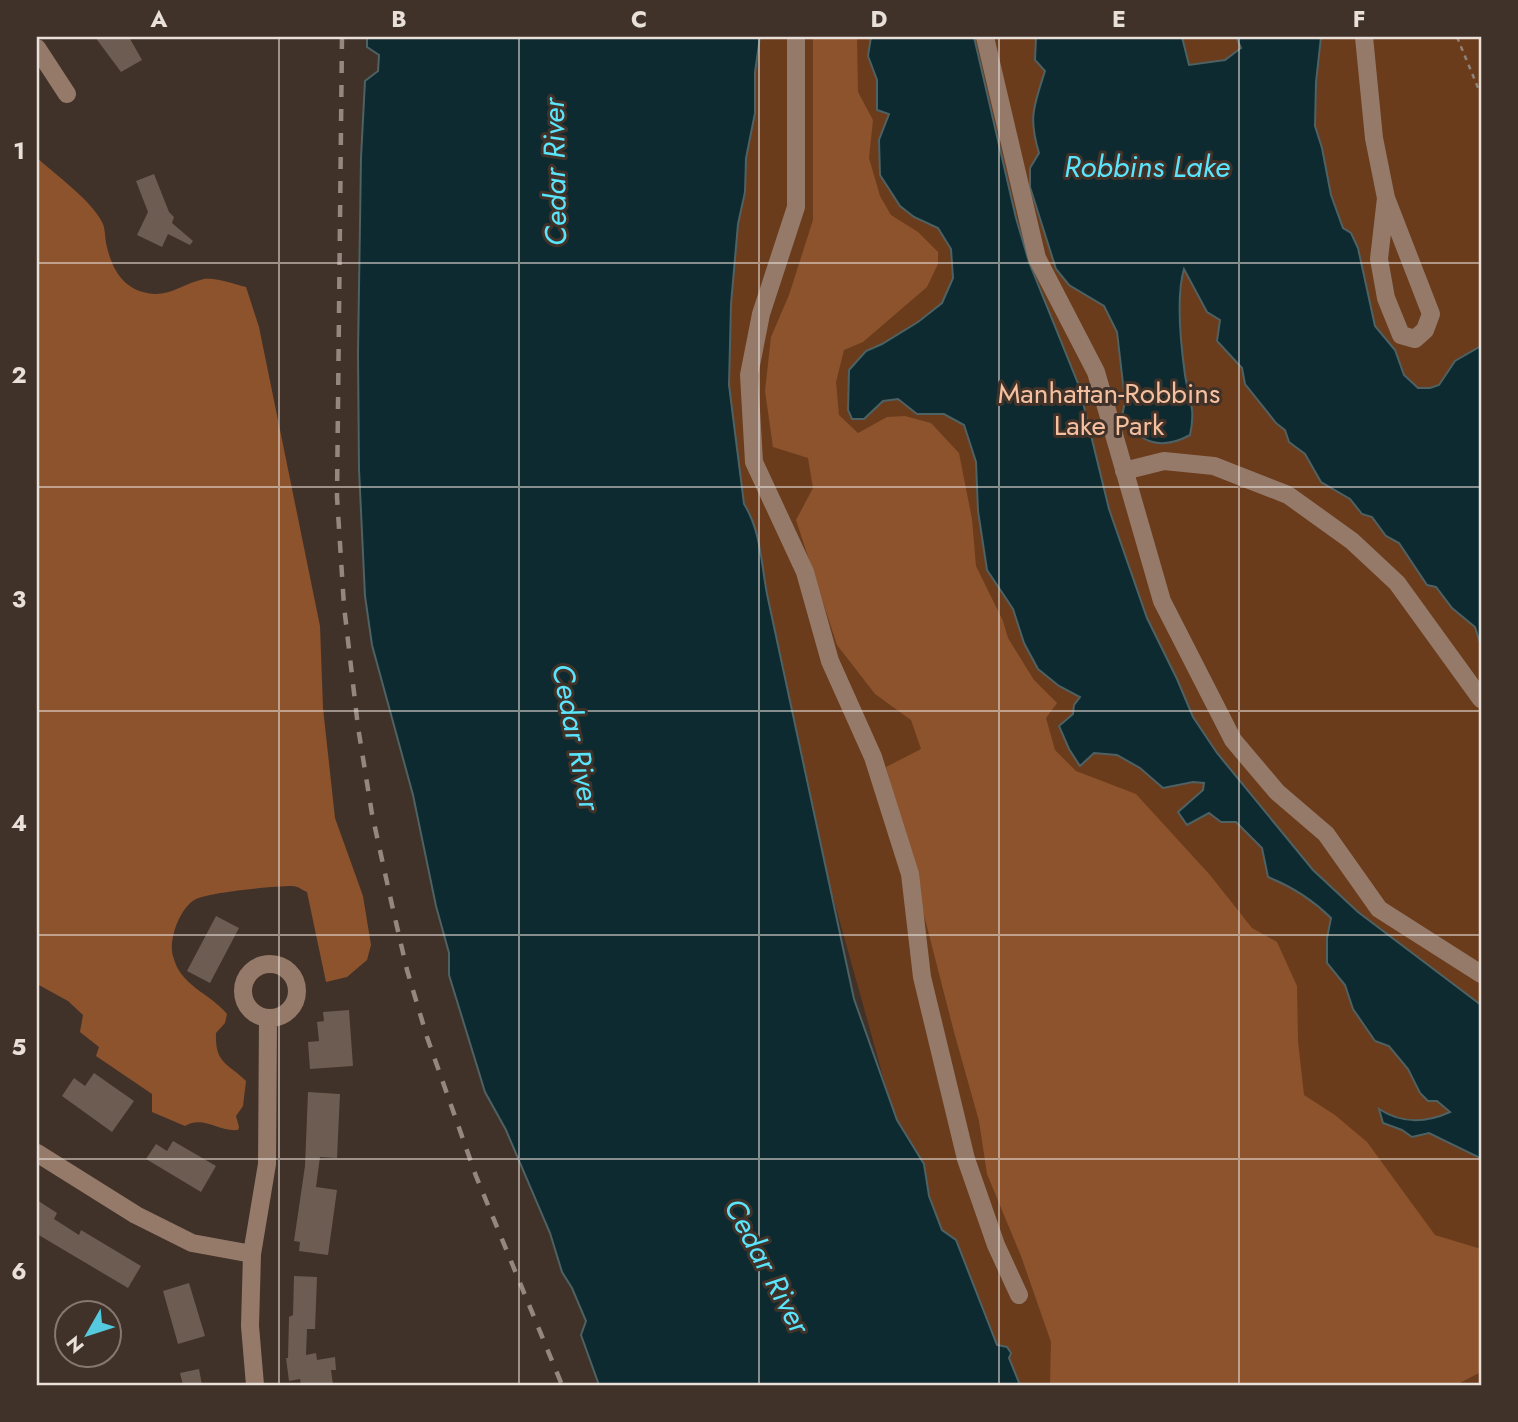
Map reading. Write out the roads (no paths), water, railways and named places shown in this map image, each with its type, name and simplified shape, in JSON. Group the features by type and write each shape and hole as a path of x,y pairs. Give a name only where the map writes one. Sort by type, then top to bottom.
{"street":[{"path":"796,37 796,207 761,314 748,376 754,462 805,572 830,661 873,757 910,874 922,977 966,1158 996,1245 1019,1295"},
{"path":"985,37 1038,258 1096,372 1162,601 1233,740 1277,792 1325,834 1379,909 1481,974"},
{"path":"1364,37 1374,138 1386,198 1431,314 1425,330 1415,339 1401,335 1385,298 1379,259 1386,198"},
{"path":"37,48 67,94"},
{"path":"1124,471 1164,461 1214,466 1287,495 1352,541 1397,583 1481,699"},
{"path":"255,1385 250,1326 252,1254 267,1164 268,1018"},
{"path":"37,1153 136,1215 192,1243 252,1254"}],"water":[{"name":"Cedar River","path":"367,37 760,37 755,72 755,113 746,158 745,192 738,224 731,304 729,385 744,504 757,536 767,594 854,999 897,1120 924,1164 929,1196 942,1230 956,1240 997,1345 1007,1347 1011,1353 1009,1358 1020,1385 599,1385 581,1335 586,1321 562,1272 550,1233 506,1130 485,1092 449,975 449,953 436,906 413,795 372,645 365,596 359,469 358,353 365,81 378,71 379,55 367,47"},
{"path":"871,37 974,37 1016,218 1029,262 1079,386 1109,509 1147,618 1193,717 1217,753 1313,870 1358,912 1481,1005 1480,1158 1429,1133 1412,1137 1383,1123 1379,1109 1396,1117 1414,1120 1450,1112 1437,1101 1428,1101 1420,1093 1408,1069 1389,1046 1375,1041 1353,1009 1345,985 1327,963 1327,938 1331,918 1302,894 1268,877 1262,848 1236,822 1221,822 1209,813 1187,825 1178,812 1203,790 1204,783 1193,782 1163,788 1140,768 1117,755 1094,753 1080,766 1059,726 1073,714 1074,705 1080,697 1059,686 1038,669 1024,643 1013,609 987,570 978,511 976,462 964,425 944,414 917,414 898,399 883,401 864,419 852,419 848,410 849,370 866,351 918,322 942,303 953,278 951,249 938,228 914,217 900,206 880,175 879,140 889,114 877,110 877,80 868,56"},
{"name":"Robbins Lake","path":"1036,37 1182,37 1189,65 1225,60 1241,48 1236,37 1321,37 1315,126 1331,195 1343,228 1351,233 1358,248 1375,326 1395,350 1404,375 1418,388 1439,385 1455,361 1481,346 1481,646 1475,627 1452,608 1436,587 1427,585 1399,543 1386,536 1372,517 1362,514 1350,499 1321,482 1305,454 1289,442 1285,430 1276,423 1245,384 1242,368 1217,341 1220,320 1207,312 1184,269 1180,293 1180,321 1185,375 1192,411 1190,435 1170,443 1152,442 1136,433 1122,417 1125,401 1117,332 1104,306 1069,285 1056,269 1030,187 1030,168 1039,153 1034,130 1034,112 1045,71 1035,60"}],"railway":[{"path":"342,37 337,497 344,606 358,727 372,814 407,970 427,1037 476,1176 562,1385"}],"park label":[{"name":"Manhattan-Robbins Lake Park","path":"1109,409"}]}
